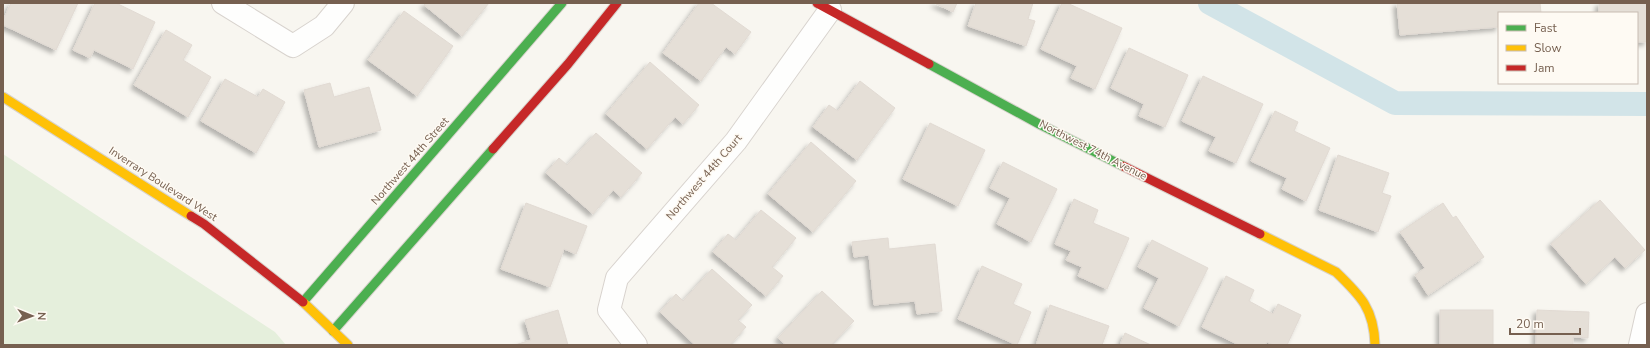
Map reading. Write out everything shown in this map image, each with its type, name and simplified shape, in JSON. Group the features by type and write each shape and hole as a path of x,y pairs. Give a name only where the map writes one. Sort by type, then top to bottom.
{"street":[{"path":"223,3 294,46 324,26 343,3"},
{"name":"Northwest 44th Street","path":"303,302 562,3"},
{"path":"333,331 563,70 617,3"},
{"name":"Northwest 74th Avenue","path":"824,7 1039,124 1336,272 1366,301 1376,325 1375,345"},
{"name":"Northwest 44th Court","path":"636,345 609,310 617,278 736,141 824,7"},
{"name":"Inverrary Boulevard West","path":"3,97 204,224 303,302"},
{"path":"303,302 348,345"},
{"path":"1640,345 1646,315"}],"green space":[{"path":"3,154 275,332 286,345 3,345"}],"building":[{"path":"11,3 78,3 56,50 3,25 3,20"},
{"path":"95,3 116,3 155,22 133,69 94,50 90,58 73,50"},
{"path":"426,3 489,3 462,36 424,5"},
{"path":"699,3 711,3 751,32 735,54 726,47 701,81 663,53"},
{"path":"934,3 957,3 953,12"},
{"path":"976,3 1033,3 1028,19 1035,21 1026,46 968,26"},
{"path":"1062,3 1067,3 1122,28 1095,89 1071,78 1077,66 1041,49"},
{"path":"1397,3 1540,3 1541,12 1498,12 1498,27 1400,35"},
{"path":"1599,3 1647,3 1647,42 1638,42 1638,12 1599,12"},
{"path":"404,11 453,46 417,96 368,60"},
{"path":"166,30 192,45 183,60 211,77 188,117 134,85"},
{"path":"1129,48 1188,75 1165,127 1139,116 1144,104 1111,88"},
{"path":"650,62 699,105 683,124 675,117 647,149 606,114"},
{"path":"1203,76 1263,104 1236,163 1209,151 1216,137 1182,121"},
{"path":"225,79 258,97 263,89 285,102 256,153 201,121"},
{"path":"860,81 895,108 857,160 813,127 829,105 838,111"},
{"path":"330,83 334,97 369,87 381,130 319,147 304,90"},
{"path":"1275,111 1298,122 1294,131 1330,148 1306,201 1282,189 1287,178 1251,161"},
{"path":"930,123 985,150 958,206 903,179"},
{"path":"596,133 642,173 621,197 613,190 593,214 546,173 559,158 567,165"},
{"path":"811,142 856,181 813,232 768,194"},
{"path":"1338,155 1389,173 1382,193 1391,196 1378,232 1319,210"},
{"path":"1003,162 1057,189 1031,242 997,224 1010,198 990,188"},
{"path":"1074,199 1098,210 1093,223 1129,238 1107,289 1078,276 1082,267 1066,260 1071,251 1055,244"},
{"path":"1600,200 1645,250 1625,268 1615,257 1586,284 1551,244"},
{"path":"526,203 587,226 576,254 564,249 550,287 501,269"},
{"path":"1443,203 1453,218 1456,216 1484,257 1428,295 1415,275 1425,268 1400,232"},
{"path":"761,210 796,238 772,267 783,276 766,296 713,252 728,234 736,240"},
{"path":"888,238 889,249 935,244 942,311 917,314 915,301 874,305 869,255 854,257 852,242"},
{"path":"1152,240 1208,268 1179,326 1144,308 1159,278 1138,267"},
{"path":"982,266 1022,284 1013,304 1031,312 1017,345 958,319"},
{"path":"712,269 752,305 738,320 746,327 730,345 695,345 660,312 676,294 683,301"},
{"path":"1226,276 1254,290 1249,301 1273,314 1278,304 1301,315 1287,345 1273,345 1267,342 1265,345 1239,345 1202,327"},
{"path":"822,291 854,321 831,345 786,345 778,338"},
{"path":"1050,305 1109,326 1102,345 1036,345"},
{"path":"558,310 568,345 515,345 531,340 525,320"},
{"path":"1440,310 1493,310 1493,345 1440,345"},
{"path":"1537,310 1589,312 1588,338 1573,337 1573,345 1536,345"},
{"path":"1125,333 1151,345 1120,345"}],"waterway":[{"path":"1210,3 1395,103 1647,104"}],"traffic: fast":[{"path":"303,302 562,3"},
{"path":"929,64 1039,124 1123,166"},
{"path":"333,331 493,149"}],"traffic: slow":[{"path":"3,97 191,216"},
{"path":"1260,234 1336,272 1359,296 1369,312 1375,345"},
{"path":"303,302 348,345"}],"traffic: jam":[{"path":"493,149 568,64 617,3"},
{"path":"817,3 929,64"},
{"path":"1123,166 1260,234"},
{"path":"191,216 204,224 303,302"}]}
